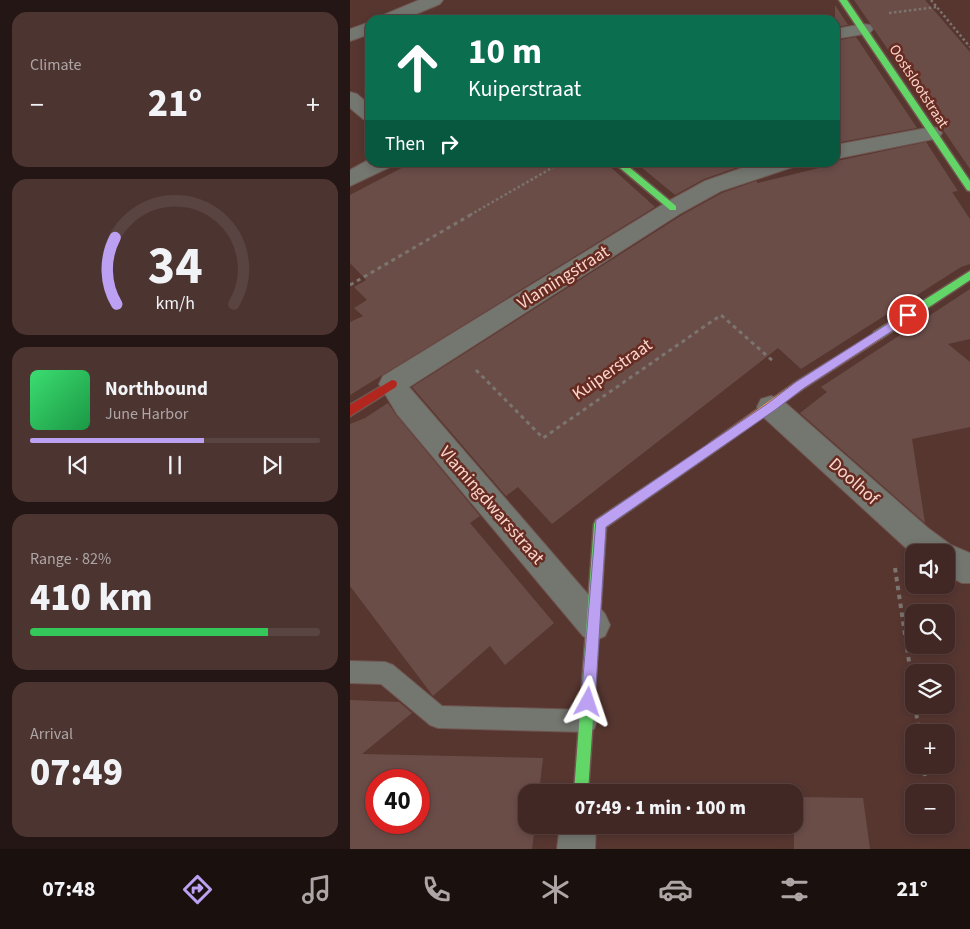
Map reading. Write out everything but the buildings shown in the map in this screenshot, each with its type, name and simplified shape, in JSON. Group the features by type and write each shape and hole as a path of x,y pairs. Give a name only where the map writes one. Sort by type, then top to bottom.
{"street":[{"path":"399,15 434,0"},
{"name":"Oostslootstraat","path":"843,0 970,188"},
{"path":"840,32 860,24"},
{"path":"350,36 365,29"},
{"path":"350,98 365,110"},
{"path":"840,151 932,133"},
{"path":"350,179 373,167"},
{"path":"623,167 673,208"},
{"name":"Vlamingstraat","path":"350,411 673,208 713,186 768,167"},
{"path":"582,784 600,524 771,407 800,385 970,275"},
{"name":"Vlamingdwarsstraat","path":"392,384 407,406 594,625"},
{"name":"Doolhof","path":"771,407 927,544"},
{"path":"955,563 962,568 970,568"},
{"path":"576,849 577,834"}],"lane":[{"path":"350,672 385,673 438,718 586,721"}],"path":[{"path":"931,0 970,47"},
{"path":"860,24 937,6"},
{"path":"350,286 553,167"},
{"name":"Kuiperstraat","path":"453,346 543,438 720,315 800,385"},
{"path":"905,554 894,558 909,664"}],"traffic: fast":[{"path":"843,0 970,188"},
{"path":"623,167 673,208"},
{"path":"878,335 970,275"},
{"path":"582,784 600,524 714,446"}],"traffic: slow":[{"path":"714,446 800,385 878,335"}],"traffic: jam":[{"path":"350,411 392,384"}],"route":[{"path":"588,702 600,524 771,407 800,385 908,315"}]}
